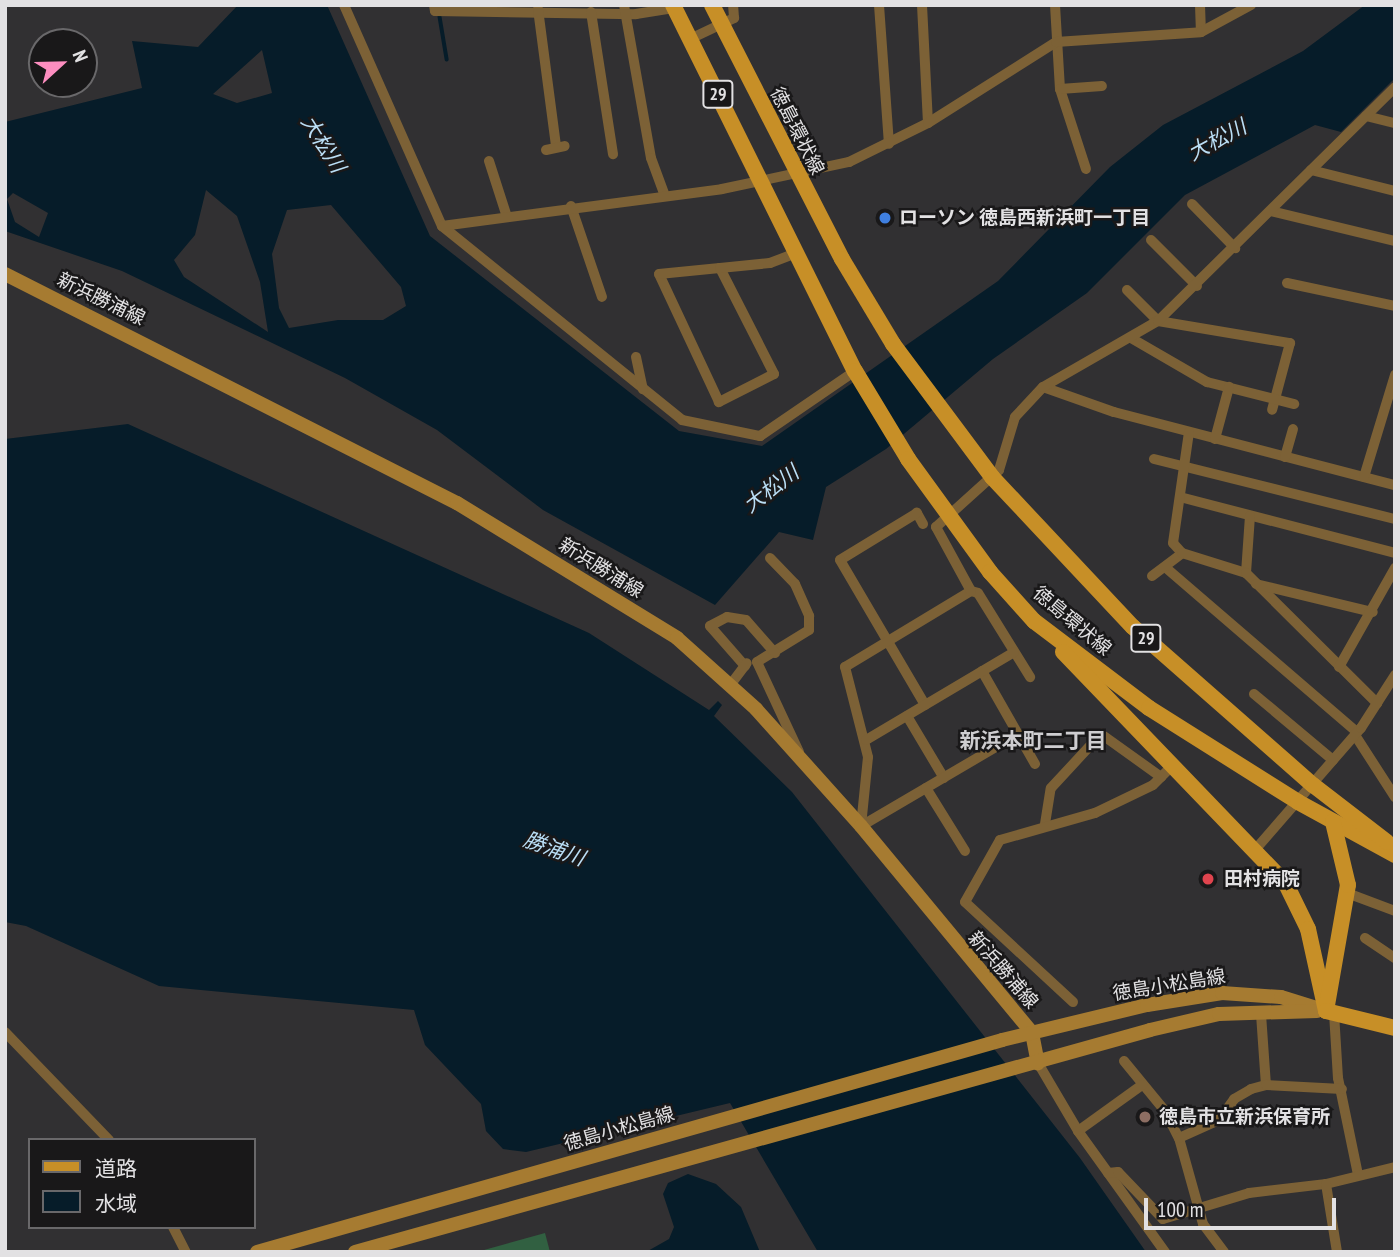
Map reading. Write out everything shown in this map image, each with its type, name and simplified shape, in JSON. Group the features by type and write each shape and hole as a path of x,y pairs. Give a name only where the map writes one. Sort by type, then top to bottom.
{"main road":[{"name":"徳島環状線","path":"712,5 794,173 894,346 992,477 1133,626 1313,785 1395,846"},
{"name":"徳島環状線","path":"673,6 856,372 946,516 1034,621 1149,708 1298,802 1395,855"},
{"name":"新浜勝浦線","path":"5,274 457,503 677,638 731,684 801,757 861,826 919,903 1032,1033 1038,1063"},
{"name":"29","path":"1034,621 1166,772 1254,851 1286,884 1303,914 1330,1012"},
{"name":"徳島環状線","path":"1313,785 1334,823 1344,851 1347,893 1330,1012"},
{"name":"徳島小松島線","path":"257,1252 1032,1033 1222,993 1281,997 1330,1012"},
{"name":"徳島小松島線","path":"355,1252 1173,1024 1219,1014 1330,1012"},
{"path":"1330,1012 1395,1028"}],"street":[{"path":"344,5 442,226 682,420 760,436 856,372"},
{"path":"434,5 435,11 673,6"},
{"path":"690,39 734,18 733,5"},
{"path":"879,5 889,144"},
{"path":"922,5 928,123"},
{"path":"1055,5 1060,89 1086,169"},
{"path":"1200,5 1201,32"},
{"path":"442,226 506,214 665,196 761,181 849,162 928,123 1056,42 1201,32 1251,5"},
{"path":"538,9 556,147"},
{"path":"587,9 613,154"},
{"path":"625,9 652,158 665,196"},
{"path":"1060,89 1102,86"},
{"path":"1030,677 978,593 971,591 936,527 992,477 1015,417 1043,387 1158,321 1197,286 1395,86"},
{"path":"1366,116 1395,123"},
{"path":"489,161 506,214"},
{"path":"1311,170 1395,191"},
{"path":"1192,204 1235,248"},
{"path":"571,206 602,298"},
{"path":"1271,211 1395,241"},
{"path":"1151,240 1197,286"},
{"path":"720,268 774,374 719,402 659,274 770,263 796,253"},
{"path":"1287,283 1395,306"},
{"path":"1126,290 1158,321 1290,343 1272,410"},
{"path":"1130,338 1207,382 1275,396 1294,404"},
{"path":"636,357 643,388"},
{"path":"1364,477 1395,374"},
{"path":"1043,387 1189,432 1395,485"},
{"path":"1215,439 1229,387"},
{"path":"1285,457 1293,429"},
{"path":"1189,432 1173,543 1182,553 1246,573 1377,703"},
{"path":"1154,459 1395,519"},
{"path":"1180,497 1395,553"},
{"path":"923,524 916,513 840,560 925,705"},
{"path":"1246,573 1250,516"},
{"path":"1152,576 1182,553"},
{"path":"731,684 745,666 775,653 810,631 795,583 769,558"},
{"path":"1165,567 1356,734 1395,797"},
{"path":"1339,667 1373,612 1395,568"},
{"path":"1255,584 1373,612"},
{"path":"861,826 868,800 866,740 845,667 971,591"},
{"path":"745,666 710,626 727,617 746,620 775,653"},
{"path":"866,740 1014,652"},
{"path":"757,662 801,757"},
{"path":"982,671 1035,764"},
{"path":"1254,851 1356,734 1394,676"},
{"path":"1254,694 1333,760"},
{"path":"907,716 944,778"},
{"path":"861,826 1018,734"},
{"path":"1045,824 1051,788 1101,734 1166,772 1095,813 1045,824 995,844 965,902 1073,1002"},
{"path":"926,788 965,851"},
{"path":"1347,893 1395,911"},
{"path":"1365,938 1395,958"},
{"path":"1330,1012 1359,1175"},
{"path":"1261,1014 1266,1085"},
{"path":"5,1032 107,1138"},
{"path":"1124,1061 1179,1138 1203,1224 1224,1252"},
{"path":"1038,1063 1078,1131 1165,1252"},
{"path":"1078,1131 1142,1085"},
{"path":"1179,1138 1219,1119 1234,1099 1266,1085 1342,1088"},
{"path":"1108,1172 1118,1172 1163,1219 1249,1193 1326,1184 1395,1167"},
{"path":"1326,1184 1337,1252"},
{"path":"174,1229 186,1252"}],"green space":[{"path":"545,1233 550,1252 477,1252"}],"water":[{"name":"大松川","path":"238,5 327,5 430,236 679,431 762,446 998,281 1110,167 1163,125 1303,51 1365,5 1395,5 1395,78 1341,132 1315,125 1185,195 1087,293 993,359 886,449 826,487 813,540 779,532 715,605 543,510 437,430 345,378 122,271 5,231 5,122 142,88 132,41 198,47","holes":["262,50 272,93 237,103 213,94","206,190 237,216 260,282 268,332 184,277 174,260 195,235","13,193 48,213 39,237 15,222 7,199","331,205 401,287 406,306 383,320 338,320 289,328 279,308 272,254 287,210"]},
{"name":"勝浦川","path":"128,424 589,633 709,710 718,701 722,705 714,716 792,792 1080,1158 1146,1252 818,1252 730,1103 526,1152 503,1149 486,1131 481,1104 425,1045 414,1010 159,986 26,926 5,922 5,439"},
{"path":"688,1174 716,1184 741,1207 760,1252 646,1252 669,1239 674,1227 663,1194 668,1183"}],"waterway":[{"path":"440,17 447,59"}],"place":[{"name":"ローソン 徳島西新浜町一丁目","path":"885,218"},
{"name":"田村病院","path":"1208,879"},
{"name":"徳島市立新浜保育所","path":"1145,1117"}],"district":[{"name":"新浜本町二丁目","path":"1033,741"}]}
